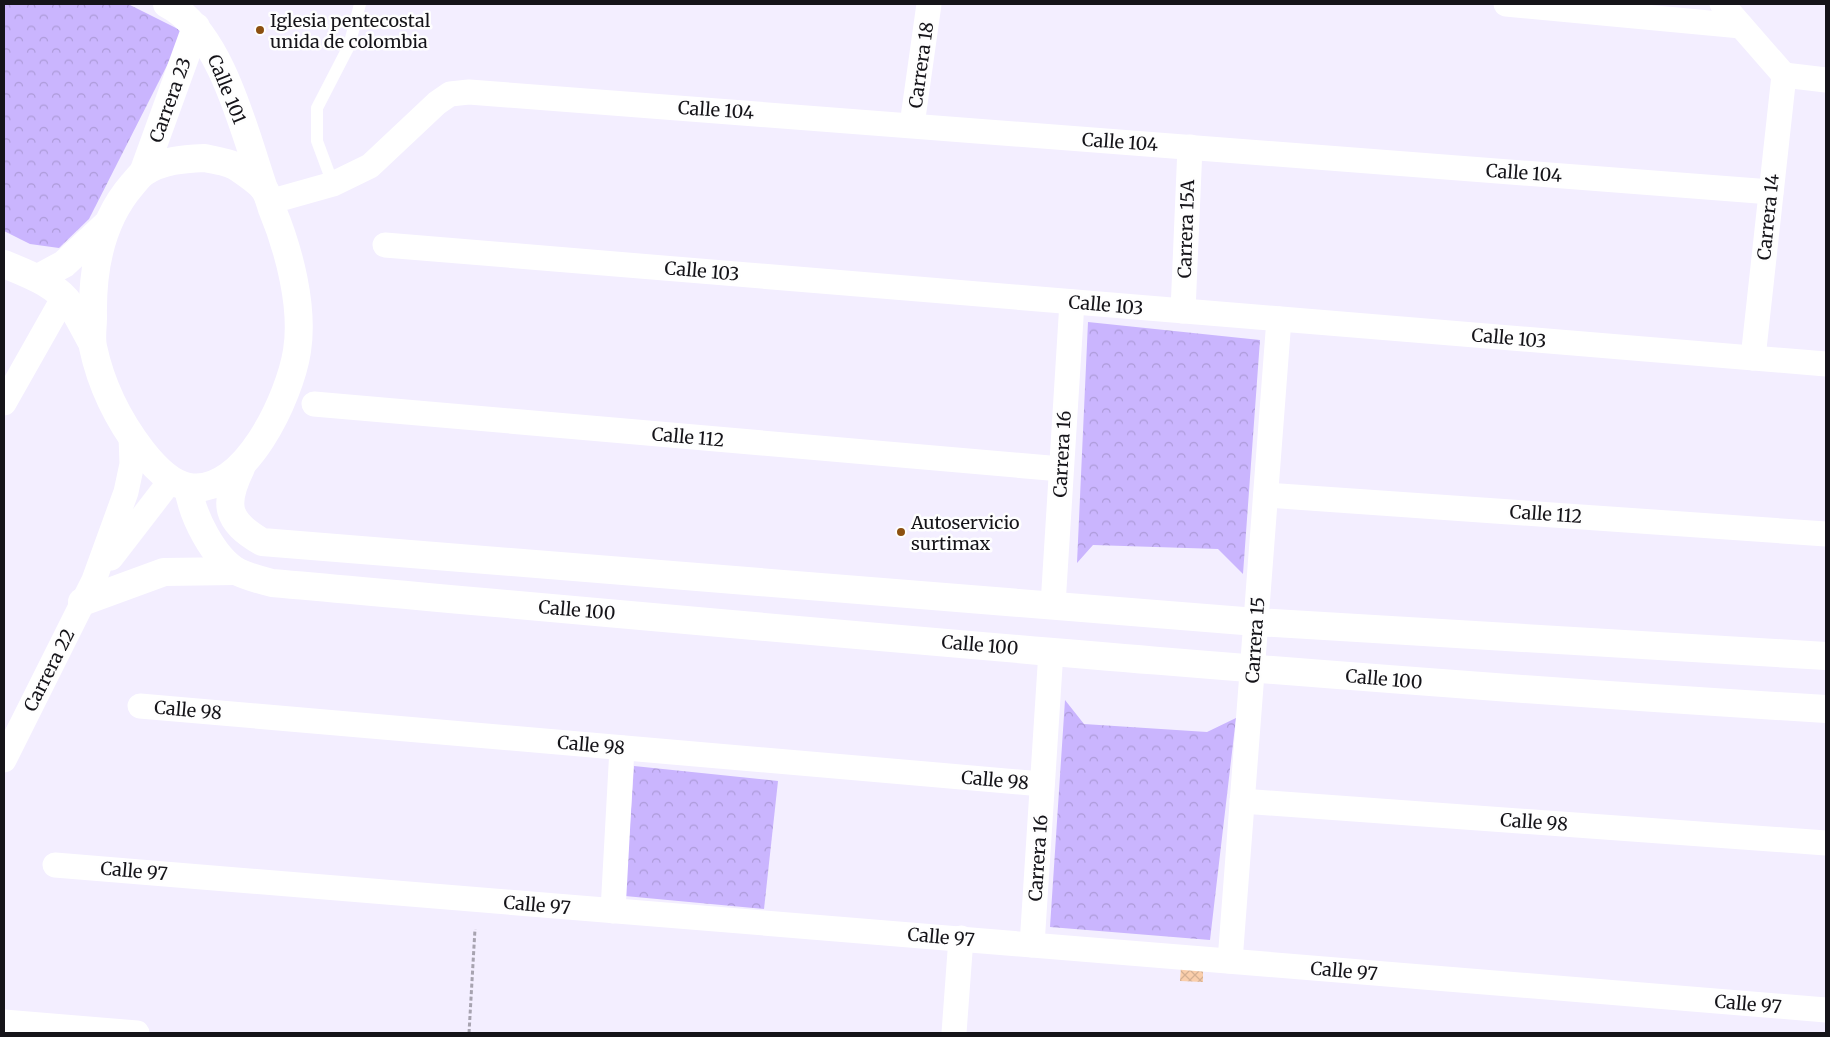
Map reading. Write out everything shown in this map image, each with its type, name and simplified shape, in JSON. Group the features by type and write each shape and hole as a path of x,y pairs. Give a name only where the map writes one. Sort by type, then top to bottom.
{"street":[{"name":"Calle 101","path":"167,4 182,11 196,27 216,56 284,238 299,313 297,352 285,392 265,433 241,468"},
{"name":"Carrera 18","path":"912,125 929,4"},
{"path":"1506,4 1741,26"},
{"path":"1722,4 1784,75 1826,80"},
{"name":"Carrera 23","path":"143,173 196,27"},
{"name":"Carrera 14","path":"1753,358 1784,75"},
{"name":"Calle 104","path":"267,195 333,184 370,166 437,103 450,94 469,92 1770,192"},
{"name":"Carrera 15A","path":"1183,311 1190,147"},
{"path":"241,468 222,482 208,487 179,483 148,458 131,436 101,378 93,345 92,282 106,225 119,200 143,173 176,159 205,158 232,164 267,195"},
{"path":"38,278 64,264 106,225"},
{"name":"Calle 103","path":"385,245 1826,364"},
{"path":"4,264 38,278 64,297 72,306 93,345"},
{"path":"4,403 64,297"},
{"name":"Carrera 16","path":"1053,606 1072,302"},
{"name":"Carrera 15","path":"1230,961 1279,319"},
{"name":"Calle 112","path":"314,404 1062,469"},
{"name":"Carrera 22","path":"4,760 88,591 126,492 132,464 131,436"},
{"path":"241,468 232,486 229,500 232,515 244,531 262,542 1256,622 1826,656"},
{"name":"Carrera 22","path":"88,591 179,483"},
{"name":"Calle 100","path":"179,483 197,522 219,553 236,571 272,583 1524,691 1826,709"},
{"name":"Calle 112","path":"1266,495 1826,534"},
{"path":"88,591 164,572 236,571"},
{"name":"Carrera 16","path":"1032,945 1050,651"},
{"name":"Calle 98","path":"140,706 1042,784"},
{"path":"613,911 622,748"},
{"name":"Calle 98","path":"1242,801 1826,843"},
{"name":"Calle 97","path":"55,865 1826,1010"},
{"path":"954,1033 961,938"},
{"path":"4,1022 137,1033"}],"lane":[{"path":"333,184 317,141 317,108 349,46 360,4"}],"path":[{"path":"469,1033 477,900"}],"green space":[{"path":"4,4 128,4 184,32 89,219 59,248 30,244 4,231"},
{"path":"1088,322 1260,340 1243,574 1218,549 1093,545 1077,563"},
{"path":"1065,700 1084,724 1207,732 1236,718 1210,940 1050,927"},
{"path":"634,766 778,781 764,909 625,896"}],"building":[{"path":"1181,966 1203,967 1203,982 1180,981"}],"place":[{"name":"Iglesia pentecostal unida de colombia","path":"260,30"},
{"name":"Autoservicio surtimax","path":"901,532"}]}
